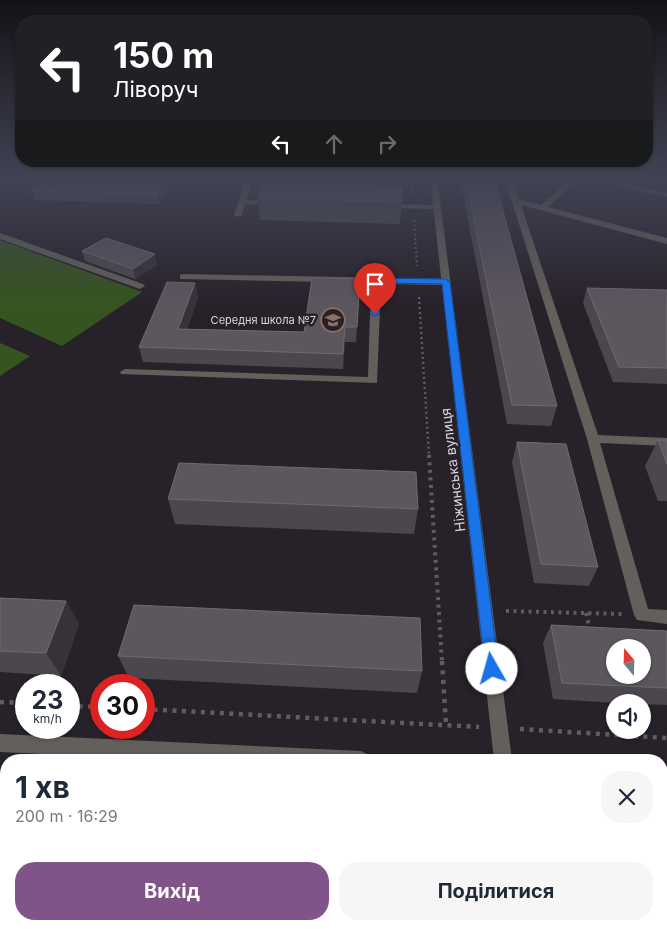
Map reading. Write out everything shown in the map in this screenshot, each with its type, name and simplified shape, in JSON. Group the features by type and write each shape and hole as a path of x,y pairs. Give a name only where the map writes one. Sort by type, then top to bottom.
{"street":[{"name":"Ніжинська вулиця","path":"438,220 502,754"},
{"path":"522,220 593,439 642,615 667,617"},
{"path":"589,220 667,241"},
{"path":"0,236 140,286"},
{"path":"183,277 446,282"},
{"path":"125,372 373,380 376,280"},
{"path":"593,439 667,442"},
{"path":"0,743 234,754"}],"path":[{"path":"414,220 446,725"},
{"path":"485,610 642,615"},
{"path":"586,613 592,637"},
{"path":"0,702 15,703"},
{"path":"155,710 667,738"}],"green space":[{"path":"0,240 142,292 62,346 0,318"},
{"path":"0,343 30,356 0,376"}],"building":[{"path":"474,220 506,220 557,406 512,405"},
{"path":"106,238 155,254 133,269 82,251"},
{"path":"312,278 360,279 357,327 345,327 343,354 139,347 167,282 195,283 178,329 304,332"},
{"path":"587,288 667,290 667,368 619,367"},
{"path":"658,440 667,441 667,464"},
{"path":"517,442 566,444 598,567 541,564"},
{"path":"179,463 416,472 418,509 168,499"},
{"path":"0,598 66,601 46,653 0,651"},
{"path":"134,605 420,618 422,671 118,656"},
{"path":"551,625 667,631 667,688 562,683"}],"place":[{"name":"Середня школа №7","path":"333,320"}],"route":[{"path":"375,314 376,280 446,282 492,669"}]}
